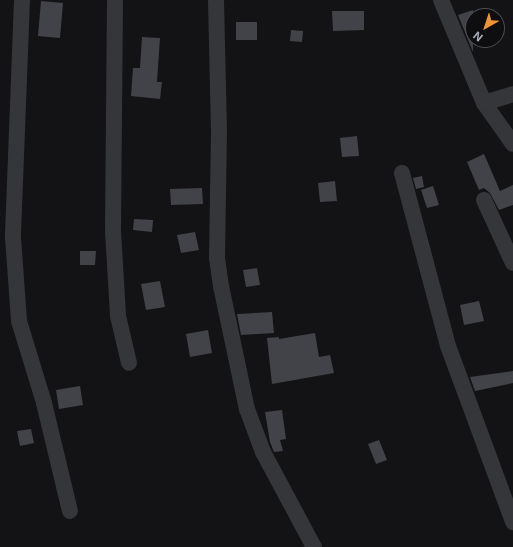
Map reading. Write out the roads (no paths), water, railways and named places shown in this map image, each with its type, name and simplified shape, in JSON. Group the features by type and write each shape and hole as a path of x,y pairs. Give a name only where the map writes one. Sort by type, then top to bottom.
{"street":[{"path":"22,0 13,237 19,321 44,403 70,511"},
{"path":"115,0 113,231 118,316 129,363"},
{"path":"216,0 219,131 218,258 221,286 247,409 263,452 314,547"},
{"path":"441,0 484,103 513,144"},
{"path":"484,103 513,94"},
{"path":"402,173 448,346 513,522"},
{"path":"484,200 513,263"}]}
